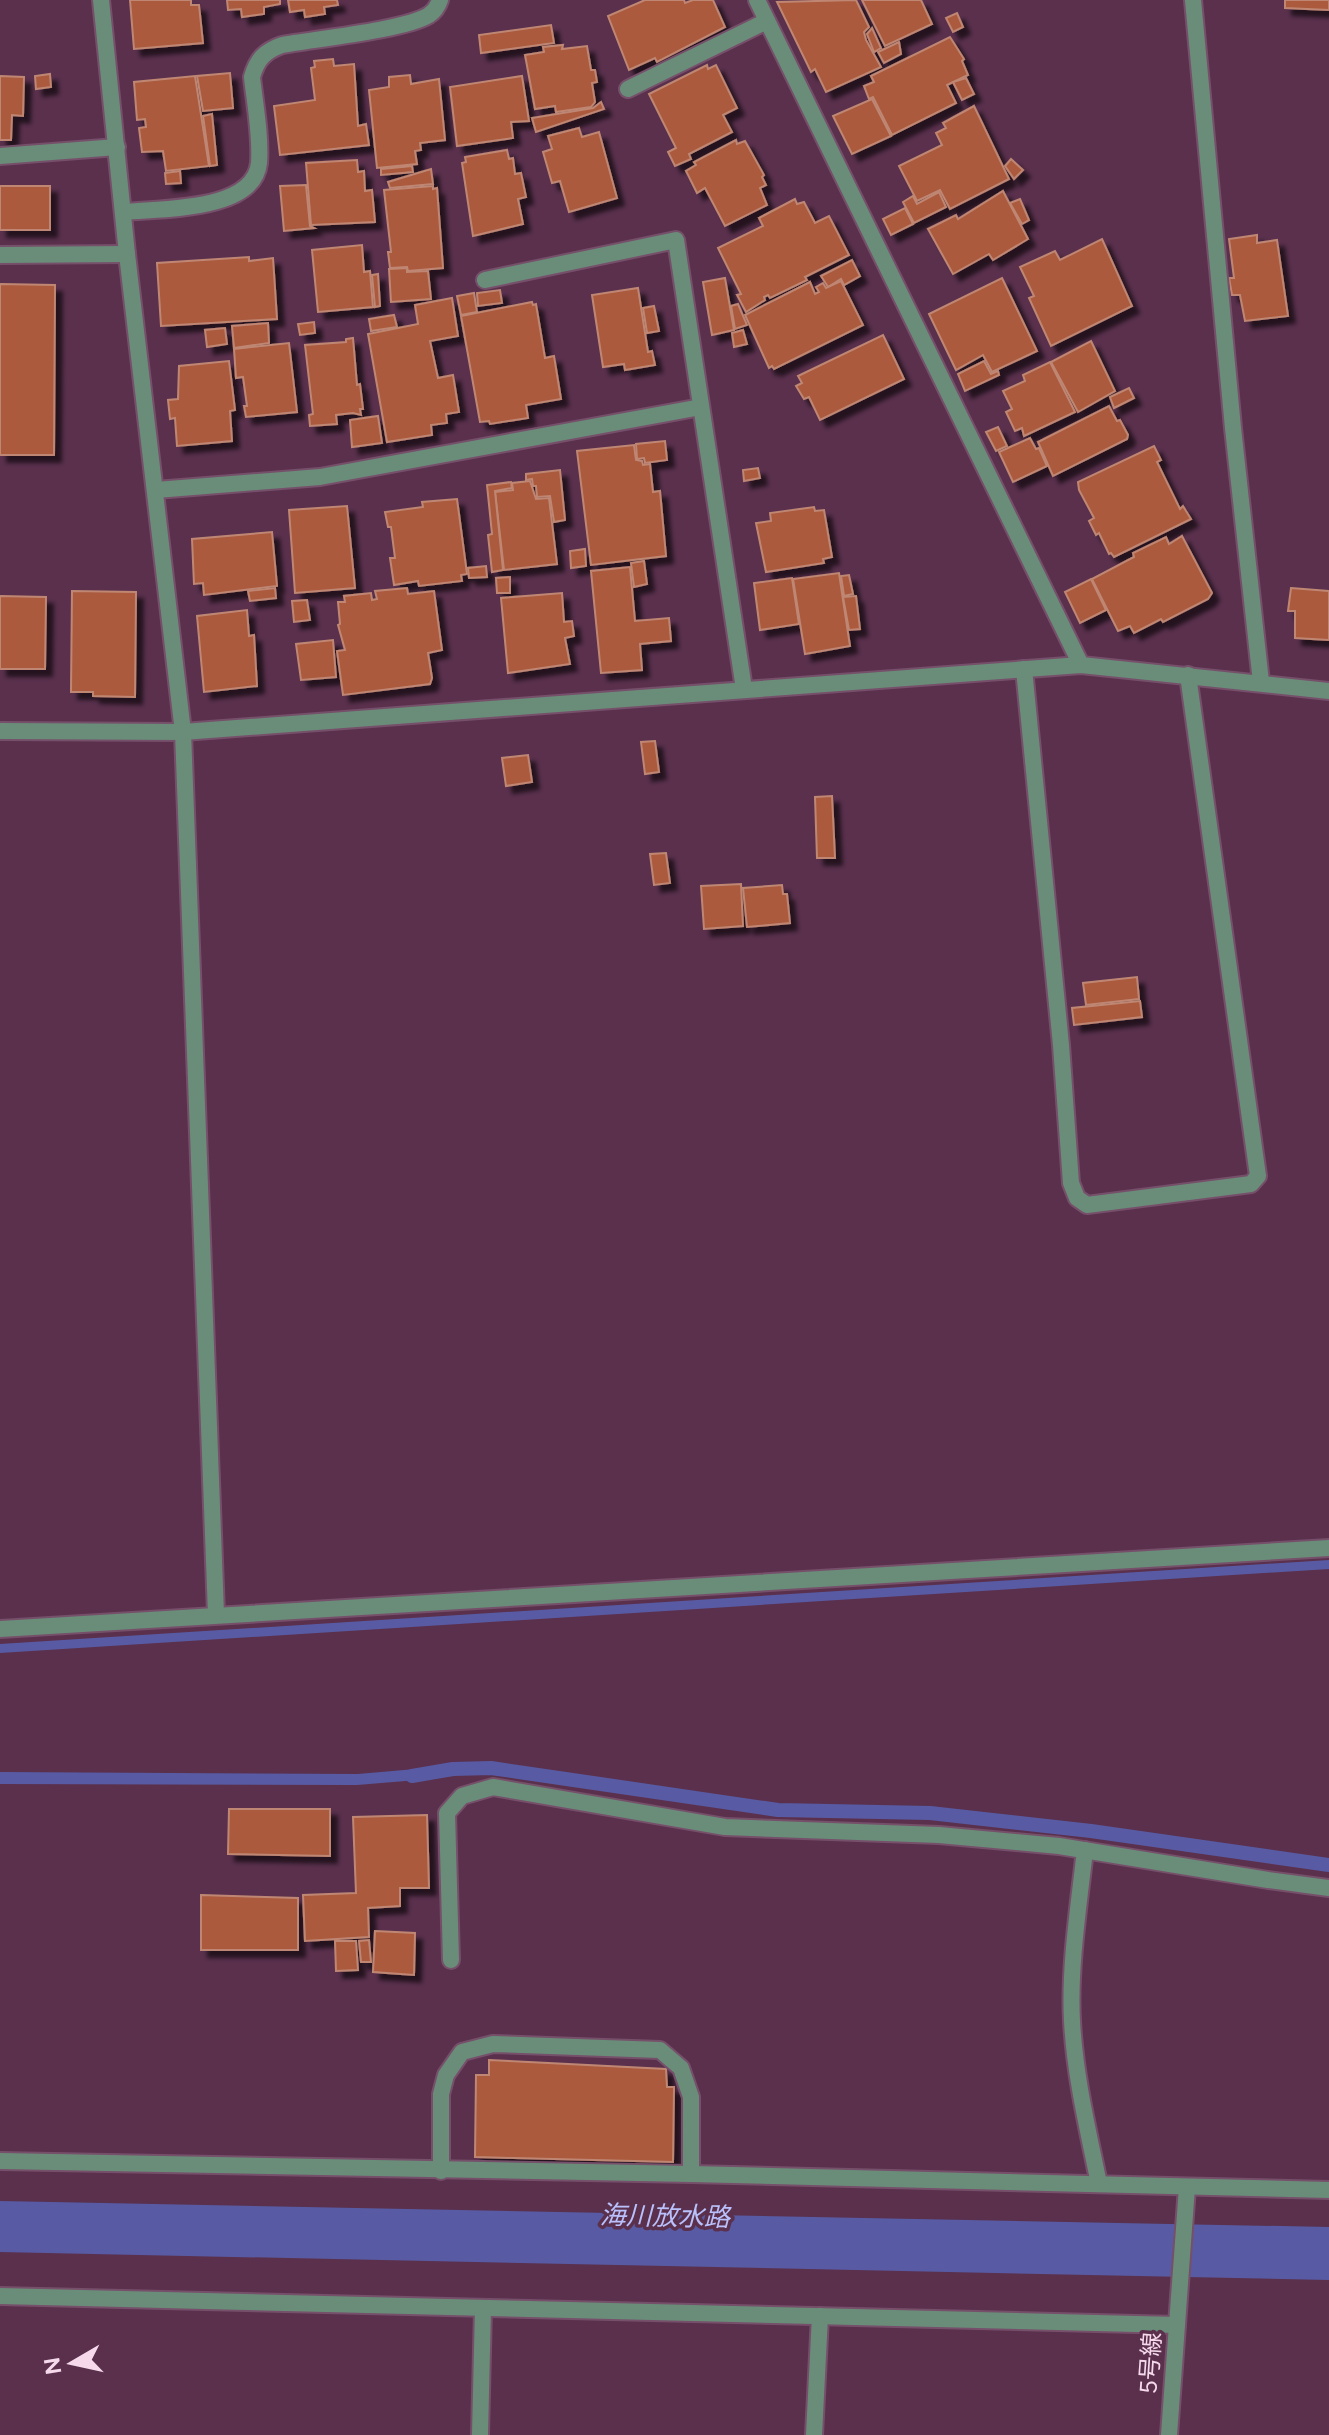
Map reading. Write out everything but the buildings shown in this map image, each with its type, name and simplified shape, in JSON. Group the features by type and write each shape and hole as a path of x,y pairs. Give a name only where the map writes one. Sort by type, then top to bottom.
{"street":[{"path":"101,0 127,254 183,732 216,1614"},
{"path":"124,212 222,201 246,189 259,166 252,77 256,63 271,49 405,24 429,15 438,7 440,0"},
{"path":"757,0 1081,665"},
{"path":"1193,0 1233,428 1261,682"},
{"path":"628,89 767,21"},
{"path":"0,156 117,147"},
{"path":"485,280 676,240 744,689"},
{"path":"0,255 127,254"},
{"path":"156,490 320,477 701,407"},
{"path":"0,731 183,732 1081,665 1329,691"},
{"path":"1024,669 1061,1045 1071,1183 1077,1198 1087,1205 1251,1184 1258,1176 1188,675"},
{"path":"0,1629 1329,1548"},
{"path":"451,1960 447,1813 462,1796 493,1787 725,1827 939,1835 1085,1850 1329,1888"},
{"path":"1085,1850 1077,1922 1072,2019 1079,2088 1099,2184"},
{"path":"441,2171 441,2094 446,2075 462,2052 493,2044 660,2050 681,2068 691,2097 691,2174"},
{"path":"0,2161 1099,2184 1186,2194 1329,2190"},
{"name":"5号線","path":"1169,2435 1186,2194"},
{"path":"0,2296 1177,2325"},
{"path":"480,2435 483,2308"},
{"path":"814,2435 820,2316"}],"water":[{"path":"1329,1560 1329,1569 0,1653 0,1644"},
{"path":"427,1768 430,1779 357,1785 0,1784 0,1772 358,1774"},
{"name":"海川放水路","path":"0,2201 1329,2227 1329,2280 0,2252"}],"waterway":[{"path":"412,1776 453,1769 491,1768 778,1810 930,1813 1091,1831 1329,1865"}]}
